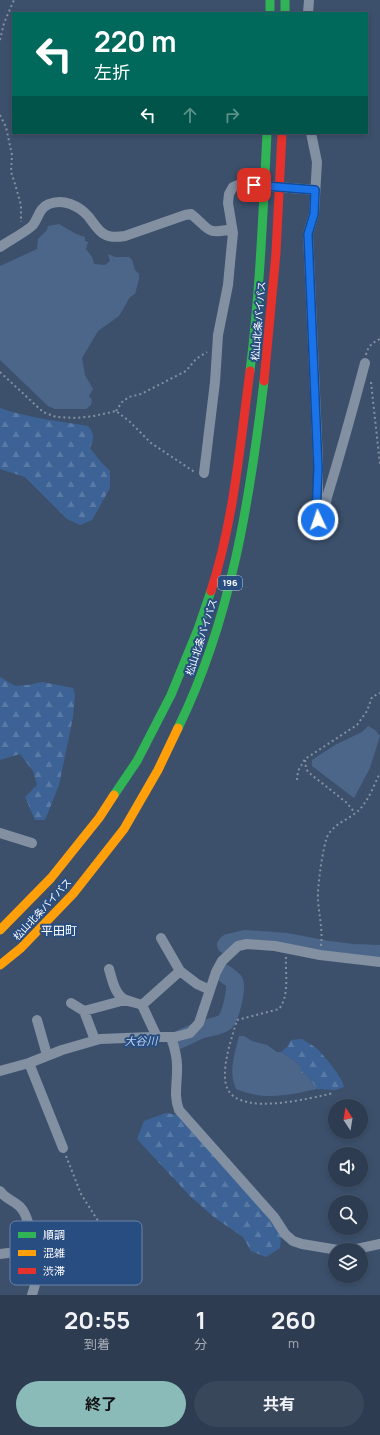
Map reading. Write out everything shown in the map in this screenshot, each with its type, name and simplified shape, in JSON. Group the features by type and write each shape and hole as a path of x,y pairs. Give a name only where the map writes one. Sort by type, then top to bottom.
{"highway":[{"path":"270,0 270,12"},
{"path":"285,0 285,12"},
{"name":"松山北条バイパス","path":"0,930 51,878 99,818 137,761 171,695 198,629 215,577 232,506 254,341 261,253 267,134"},
{"name":"松山北条バイパス","path":"0,965 21,948 73,894 124,829 158,770 187,710 215,636 233,569 246,508 258,431 276,253 282,134"}],"street":[{"path":"308,12 309,0"},
{"path":"311,134 317,162 314,214 308,234 318,468 316,516 318,520 322,520 324,517 326,499 338,464 365,362"},
{"path":"204,473 215,382 218,334 228,285 232,253 232,228 228,203 229,194 233,187 240,184 315,190"},
{"path":"0,247 17,235 28,230 33,225 41,209 49,204 59,202 76,207 105,235 116,237 125,236 191,214 207,230 214,232 232,228"},
{"path":"0,833 32,843"},
{"path":"161,938 180,971 197,984 210,990"},
{"path":"0,1072 95,1040 175,1037 190,1033 199,1023 216,972 222,961 238,946 246,944 286,947 320,955 380,962"},
{"path":"109,969 117,991 125,1000"},
{"path":"142,1005 180,971"},
{"path":"84,1011 125,1000 142,1005 157,1037"},
{"path":"71,1003 84,1011 95,1040"},
{"path":"36,1020 47,1055"},
{"path":"171,1037 174,1045 177,1066 176,1103 178,1110 189,1120 270,1212 285,1234 293,1241 302,1244 338,1250 352,1250 380,1244"},
{"path":"29,1063 63,1148"},
{"path":"0,1191 7,1199 17,1204 22,1209 28,1221"},
{"path":"32,1295 35,1285"}],"path":[{"path":"0,40 4,23 14,0"},
{"path":"0,115 6,127 12,155 11,172 21,205 20,228 17,235"},
{"path":"380,339 368,347 365,362 371,383 380,465"},
{"path":"0,372 43,412 56,417 76,418 116,411 122,402 129,397 141,394 186,371 203,353 216,351"},
{"path":"116,411 129,421 151,443 196,473 204,473"},
{"path":"297,780 298,771 305,759 357,725 367,711 372,697 380,693"},
{"path":"305,759 308,772 347,803 355,813"},
{"path":"320,955 322,928 318,899 324,844 334,828 355,813 366,801 380,772"},
{"path":"286,947 286,987 283,1004 279,1009 237,1020 226,1060 225,1076 228,1089 234,1096 244,1101 268,1104 287,1103 334,1094"},
{"path":"63,1148 81,1194 98,1221"}],"green space":[{"path":"0,408 33,417 88,426 93,437 90,448 110,471 110,488 92,520 80,525 67,519 25,477 0,469"},
{"path":"0,677 15,686 42,682 73,688 75,695 73,717 59,785 45,820 35,820 25,797 37,785 33,771 20,754 0,760"},
{"path":"302,1039 316,1048 323,1055 337,1072 344,1087 335,1090 317,1089 306,1074 301,1073 301,1067 281,1052 288,1046 291,1040"},
{"path":"166,1113 183,1116 263,1211 281,1236 280,1248 266,1257 251,1251 243,1237 215,1218 190,1196 137,1139 144,1121"}],"shaded area":[{"path":"59,224 76,234 85,237 85,241 88,242 86,249 92,257 94,264 105,265 110,261 108,254 115,257 129,257 132,260 135,270 139,274 135,294 130,297 119,316 98,331 82,358 85,375 93,389 89,396 92,400 91,405 86,409 55,409 48,406 0,360 0,266 37,249 38,239 47,230 48,226"},
{"path":"368,726 375,730 380,736 370,768 354,798 312,766 312,760 335,745 362,732"},
{"path":"239,1036 244,1036 252,1041 267,1045 295,1061 301,1067 301,1073 306,1074 317,1089 286,1095 267,1096 247,1093 236,1089 232,1069"}],"waterway":[{"name":"大谷川","path":"226,945 228,943 245,939 287,942 352,953 380,954"},
{"name":"大谷川","path":"176,1041 202,1029 214,1027 225,1022 233,1002 235,984 230,977 222,972"}],"traffic: fast":[{"path":"270,0 270,12"},
{"path":"285,0 285,12"},
{"path":"250,371 259,282 267,134"},
{"path":"178,728 212,645 236,558 252,470 264,381"},
{"path":"114,795 137,761 171,695 198,629 211,591"}],"traffic: slow":[{"path":"0,965 21,948 73,894 124,829 158,770 178,728"},
{"path":"0,930 51,878 99,818 114,795"}],"traffic: jam":[{"path":"264,381 276,253 282,134"},
{"path":"211,591 219,564 231,510 250,371"}],"district":[{"name":"平田町","path":"59,931"}],"route":[{"path":"254,185 315,190 314,214 308,234 318,468 316,516 318,520"}]}
